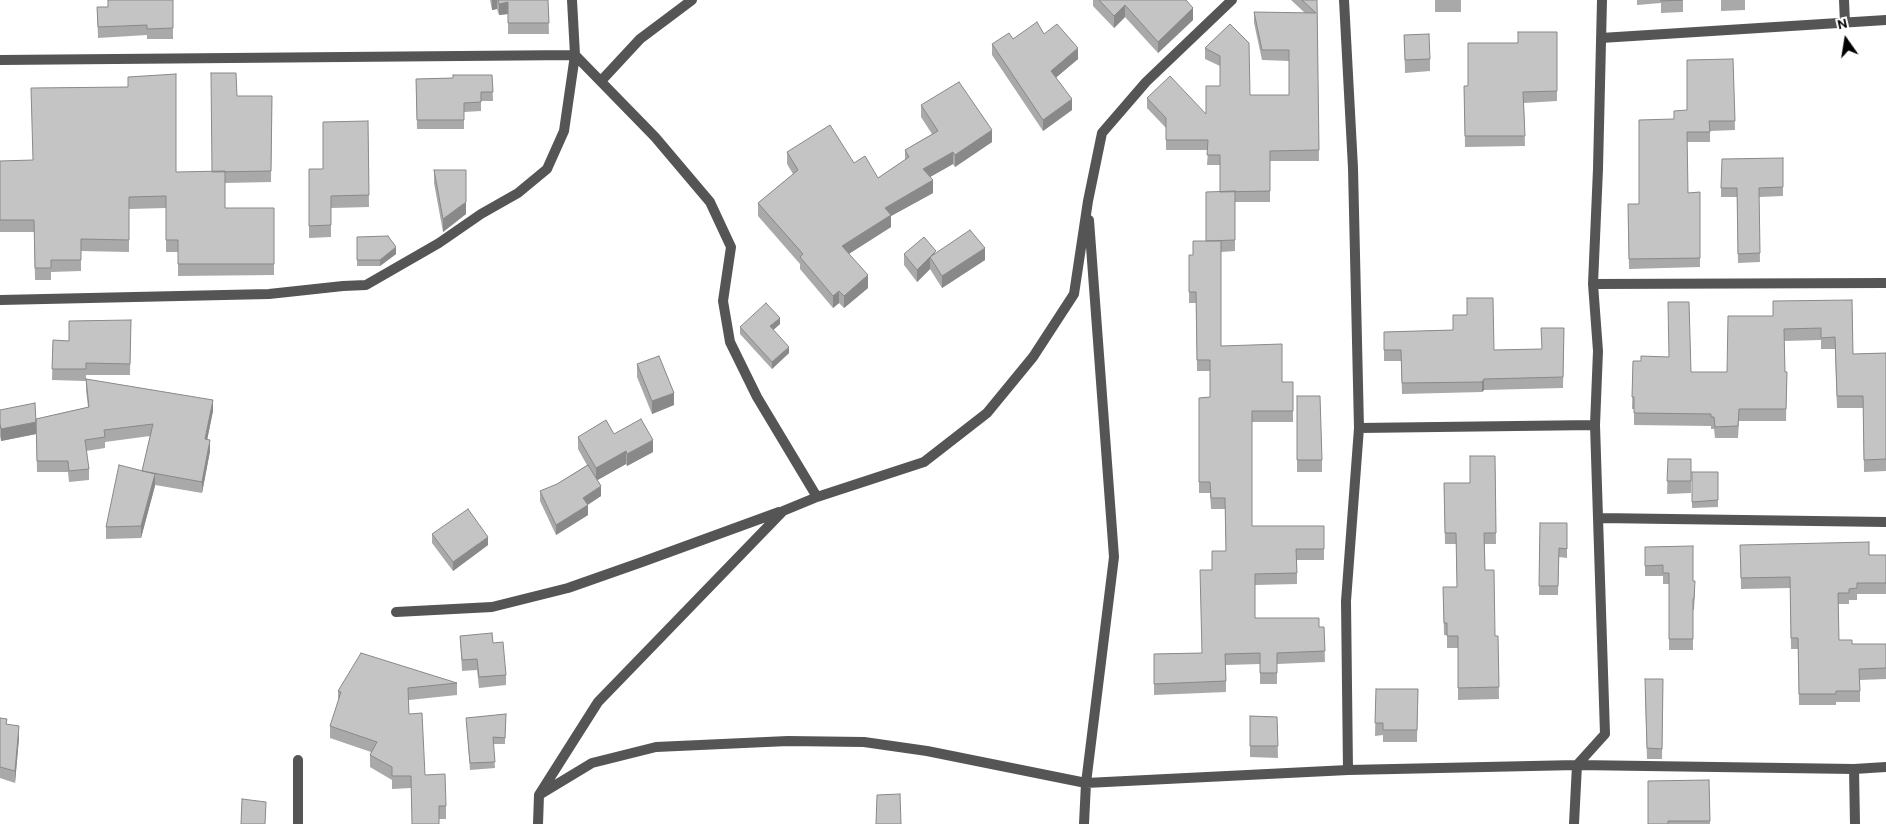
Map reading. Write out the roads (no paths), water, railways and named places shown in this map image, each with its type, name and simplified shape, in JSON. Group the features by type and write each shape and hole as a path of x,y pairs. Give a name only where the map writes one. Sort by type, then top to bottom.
{"street":[{"path":"0,300 269,294 366,285 439,243 481,214 518,193 547,169 564,131 575,55 572,0"},
{"path":"601,81 640,39 692,0"},
{"path":"396,612 492,607 568,588 817,497 924,462 987,413 1033,357 1074,294 1088,201 1102,133 1146,82 1232,0"},
{"path":"1344,0 1353,168 1359,428 1346,601 1348,770"},
{"path":"1574,824 1577,765 1605,734 1595,425 1598,351 1594,284 1602,0"},
{"path":"1844,0 1844,23"},
{"path":"1601,38 1886,20"},
{"path":"0,60 575,55 655,137 710,202 731,248 723,301 730,342 757,397 817,497"},
{"path":"1084,824 1086,783 1114,557 1088,201"},
{"path":"1594,284 1886,283"},
{"path":"1359,428 1595,425"},
{"path":"538,824 539,795 598,702 783,511"},
{"path":"1599,518 1886,522"},
{"path":"539,795 592,763 656,747 788,741 864,742 927,751 1086,783 1348,770 1577,765 1886,767"},
{"path":"298,760 298,824"},
{"path":"1854,768 1855,824"}]}
